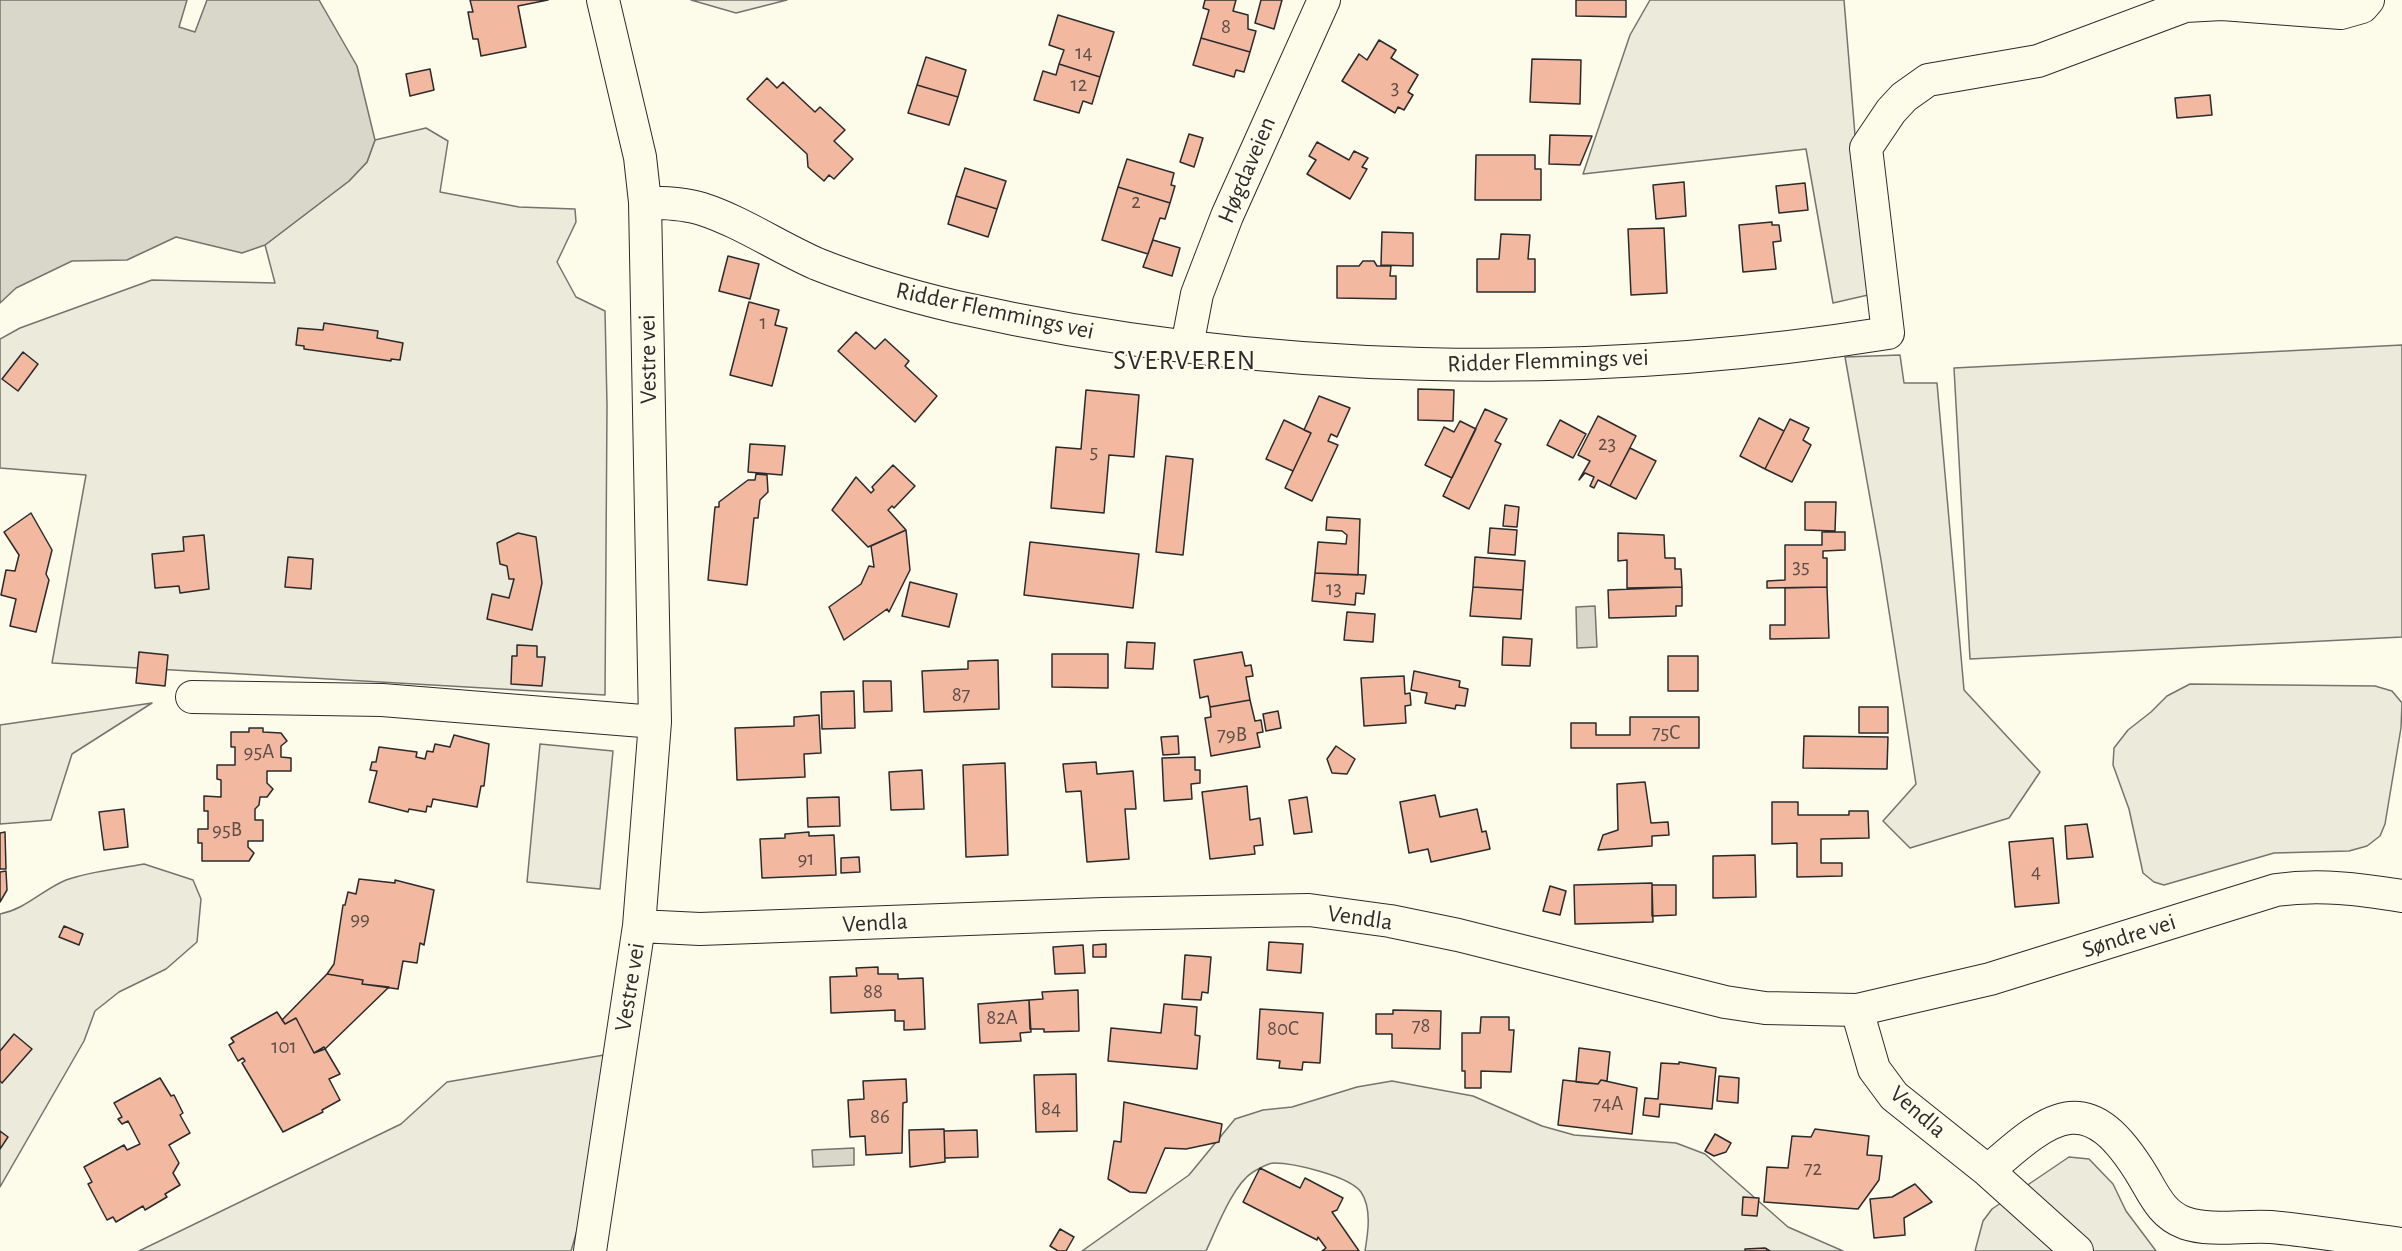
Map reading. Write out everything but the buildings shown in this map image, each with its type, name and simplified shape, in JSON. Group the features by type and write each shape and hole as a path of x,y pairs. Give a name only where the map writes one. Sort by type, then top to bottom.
{"street":[{"name":"Vestre vei","path":"590,1251 639,926 655,722 645,202 640,157 603,0"},
{"name":"Høgdaveien","path":"1187,346 1197,294 1227,216 1324,0"},
{"name":"Ridder Flemmings vei","path":"645,202 701,208 817,264 859,279 954,306 1041,326 1187,346 1383,364 1462,364 1686,357 1817,344 1888,333 1866,148 1904,97 1928,80 2038,61 2185,6 2224,2 2341,13 2362,7 2368,0"},
{"path":"192,697 382,700 655,722"},
{"name":"Søndre vei","path":"1857,1010 1990,979 2276,890 2309,886 2347,887 2402,896"},
{"name":"Vendla","path":"639,926 700,929 1103,914 1309,910 1390,921 1458,935 1725,1002 1765,1008 1857,1010 1874,1069 1894,1096 1988,1171 2077,1251"},
{"path":"1988,1171 2030,1134 2057,1119 2076,1118 2093,1121 2112,1134 2129,1153 2167,1214 2186,1223 2203,1226 2270,1227 2402,1244"}],"shaded area":[{"path":"0,0 187,0 179,27 195,32 207,0 319,0 357,66 375,140 367,162 349,181 265,245 242,253 176,237 127,260 72,261 16,288 0,303"},
{"path":"691,0 787,0 736,13"},
{"path":"1650,0 1844,0 1868,295 1833,303 1806,149 1583,174 1630,35"},
{"path":"426,128 448,141 440,192 519,207 575,209 576,222 557,262 576,297 605,311 607,405 605,695 52,663 86,475 0,468 0,339 20,328 152,280 275,283 265,245 349,181 367,162 375,140"},
{"path":"2402,345 2402,637 1970,659 1954,368"},
{"path":"1900,355 1904,383 1937,383 1964,690 2040,772 2009,818 1910,848 1883,821 1916,784 1881,560 1845,357"},
{"path":"1595,606 1597,647 1577,648 1576,607"},
{"path":"2190,684 2375,686 2392,691 2402,703 2401,728 2385,824 2380,836 2367,846 2349,851 2274,853 2164,885 2154,882 2143,873 2129,809 2113,765 2114,748 2128,730 2167,696"},
{"path":"152,703 72,754 51,820 0,824 0,725"},
{"path":"540,744 613,751 600,889 527,882"},
{"path":"144,864 193,880 201,899 197,942 166,969 119,992 95,1011 84,1041 0,1187 0,914 26,904 66,880 95,872"},
{"path":"604,1055 590,1186 571,1251 139,1251 401,1124 447,1082"},
{"path":"1392,1081 1473,1096 1542,1126 1574,1135 1676,1143 1705,1154 1788,1227 1843,1251 1365,1251 1368,1229 1367,1205 1361,1192 1355,1186 1307,1168 1274,1163 1253,1172 1239,1186 1206,1251 1082,1251 1189,1175 1235,1119 1263,1110 1292,1107 1357,1087"},
{"path":"854,1148 854,1165 813,1167 812,1150"},
{"path":"2069,1157 2089,1159 2113,1184 2126,1211 2156,1251 1975,1251 1983,1221 1992,1209"}],"district":[{"name":"SVERVEREN","path":"1185,361"}]}
